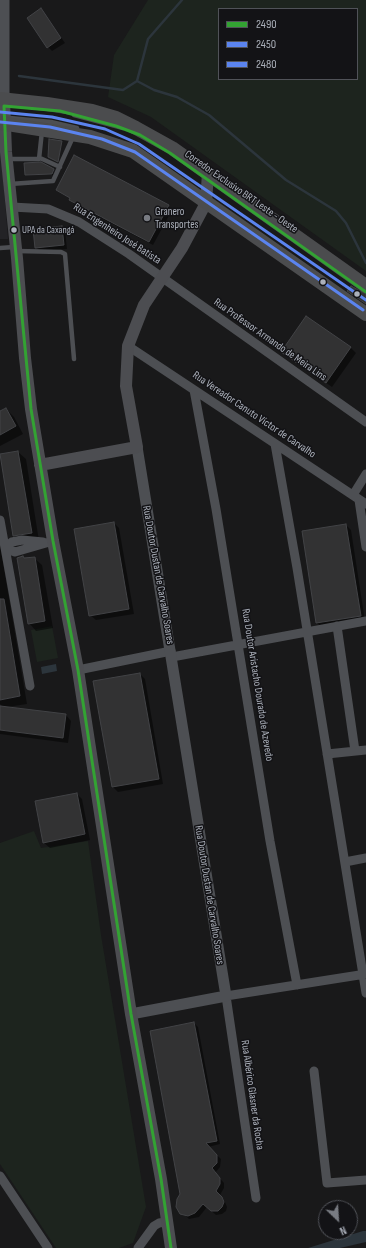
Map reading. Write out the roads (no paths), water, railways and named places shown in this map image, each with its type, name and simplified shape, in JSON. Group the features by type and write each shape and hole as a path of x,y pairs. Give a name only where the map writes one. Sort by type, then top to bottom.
{"main road":[{"path":"2,112 73,108 116,118 172,148 208,176 366,286"},
{"path":"2,112 42,129 90,136 133,151 207,199 366,314"},
{"path":"2,112 4,154 10,184 25,358 40,465 48,542 78,670 131,1014 171,1248"},
{"name":"Rua Doutor Dustan de Carvalho Soares","path":"137,447 126,386 128,346 144,305 161,277 182,248 207,199 208,176"},
{"path":"40,465 137,447"}],"street":[{"path":"2,112 4,0"},
{"name":"Rua Engenheiro José Batista","path":"12,207 48,209 64,214 130,254 161,277"},
{"name":"Rua Professor Armando de Meira Lins","path":"161,277 366,422"},
{"name":"Rua Vereador Canuto Víctor de Carvalho","path":"128,346 359,500"},
{"name":"Rua Doutor Aristacho Dourado de Azevedo","path":"194,390 216,509 270,841 297,985"},
{"path":"275,444 365,974 366,993"},
{"name":"Rua Doutor Dustan de Carvalho Soares","path":"137,447 171,654 199,839 226,996"},
{"path":"366,474 359,500 366,547"},
{"path":"0,520 30,686"},
{"path":"5,548 15,552 48,542"},
{"path":"78,670 171,654 238,646 366,621"},
{"path":"337,626 355,751"},
{"path":"327,754 366,750"},
{"path":"345,862 366,858"},
{"path":"131,1014 226,996 365,974"},
{"name":"Rua Albérico Glasner da Rocha","path":"226,996 256,1198"},
{"path":"314,1071 327,1183 366,1180"},
{"path":"0,1176 48,1248"},
{"path":"138,1248 154,1226 159,1223 166,1222"}],"lane":[{"name":"Corredor Exclusivo BRT Leste - Oeste","path":"2,112 104,134 136,148 207,199 366,306"},
{"path":"40,158 42,129"},
{"path":"10,184 52,182 74,134"},
{"path":"4,154 40,158 60,166"},
{"name":"Corredor Exclusivo BRT Leste - Oeste","path":"208,176 366,292"},
{"path":"0,248 61,252 65,254 74,359"}],"waterway":[{"path":"19,76 123,90 137,81 148,39 182,0"},
{"path":"137,81 154,90 177,97 209,115 286,180 336,211 346,223 366,263"}],"place":[{"name":"Granero Transportes","path":"147,218"},
{"name":"UPA da Caxangá","path":"14,230"}]}
